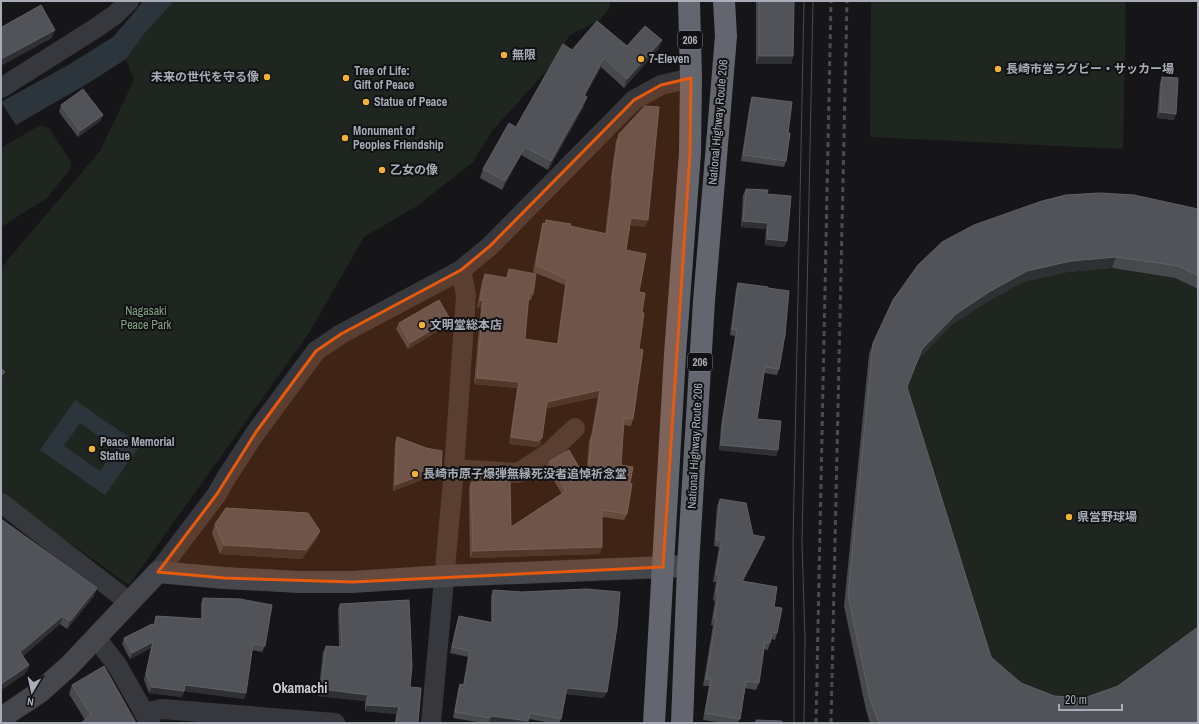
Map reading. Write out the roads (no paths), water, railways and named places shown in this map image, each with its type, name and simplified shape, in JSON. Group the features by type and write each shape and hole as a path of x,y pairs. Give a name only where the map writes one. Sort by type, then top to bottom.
{"highway":[{"name":"National Highway Route 206","path":"654,723 675,354 690,153 691,78 689,1"},
{"name":"National Highway Route 206","path":"682,723 688,566 704,301 726,36 724,1"}],"street":[{"path":"1,88 96,28 116,14 130,1"},
{"path":"1,718 40,692 69,666 158,572 217,494 256,432 316,351 341,334 461,270 490,246 634,100 661,85 691,78"},
{"path":"431,723 454,469 466,295 461,270"},
{"path":"454,469 518,473 550,452 574,428"},
{"path":"1,503 129,602"},
{"path":"158,572 224,578 299,582 352,582 445,576 688,566"},
{"path":"96,638 117,665 147,718 162,709 335,723"}],"tram line":[{"path":"794,723 793,544 804,1"},
{"path":"804,723 805,639 802,543 813,1"}],"railway":[{"path":"816,723 831,1"},
{"path":"831,723 847,1"}],"place":[{"name":"無限","path":"504,55"},
{"name":"7-Eleven","path":"641,59"},
{"name":"長崎市営ラグビー・サッカー場","path":"998,69"},
{"name":"未来の世代を守る像","path":"267,77"},
{"name":"Tree of Life: Gift of Peace","path":"346,78"},
{"name":"Statue of Peace","path":"366,102"},
{"name":"Monument of Peoples Friendship","path":"345,138"},
{"name":"乙女の像","path":"382,170"},
{"name":"文明堂総本店","path":"422,325"},
{"name":"Peace Memorial Statue","path":"92,449"},
{"name":"長崎市原子爆弾無縁死没者追悼祈念堂","path":"415,474"},
{"name":"県営野球場","path":"1069,517"}],"district":[{"name":"Okamachi","path":"300,688"}],"park label":[{"name":"Nagasaki Peace Park","path":"146,318"}]}
